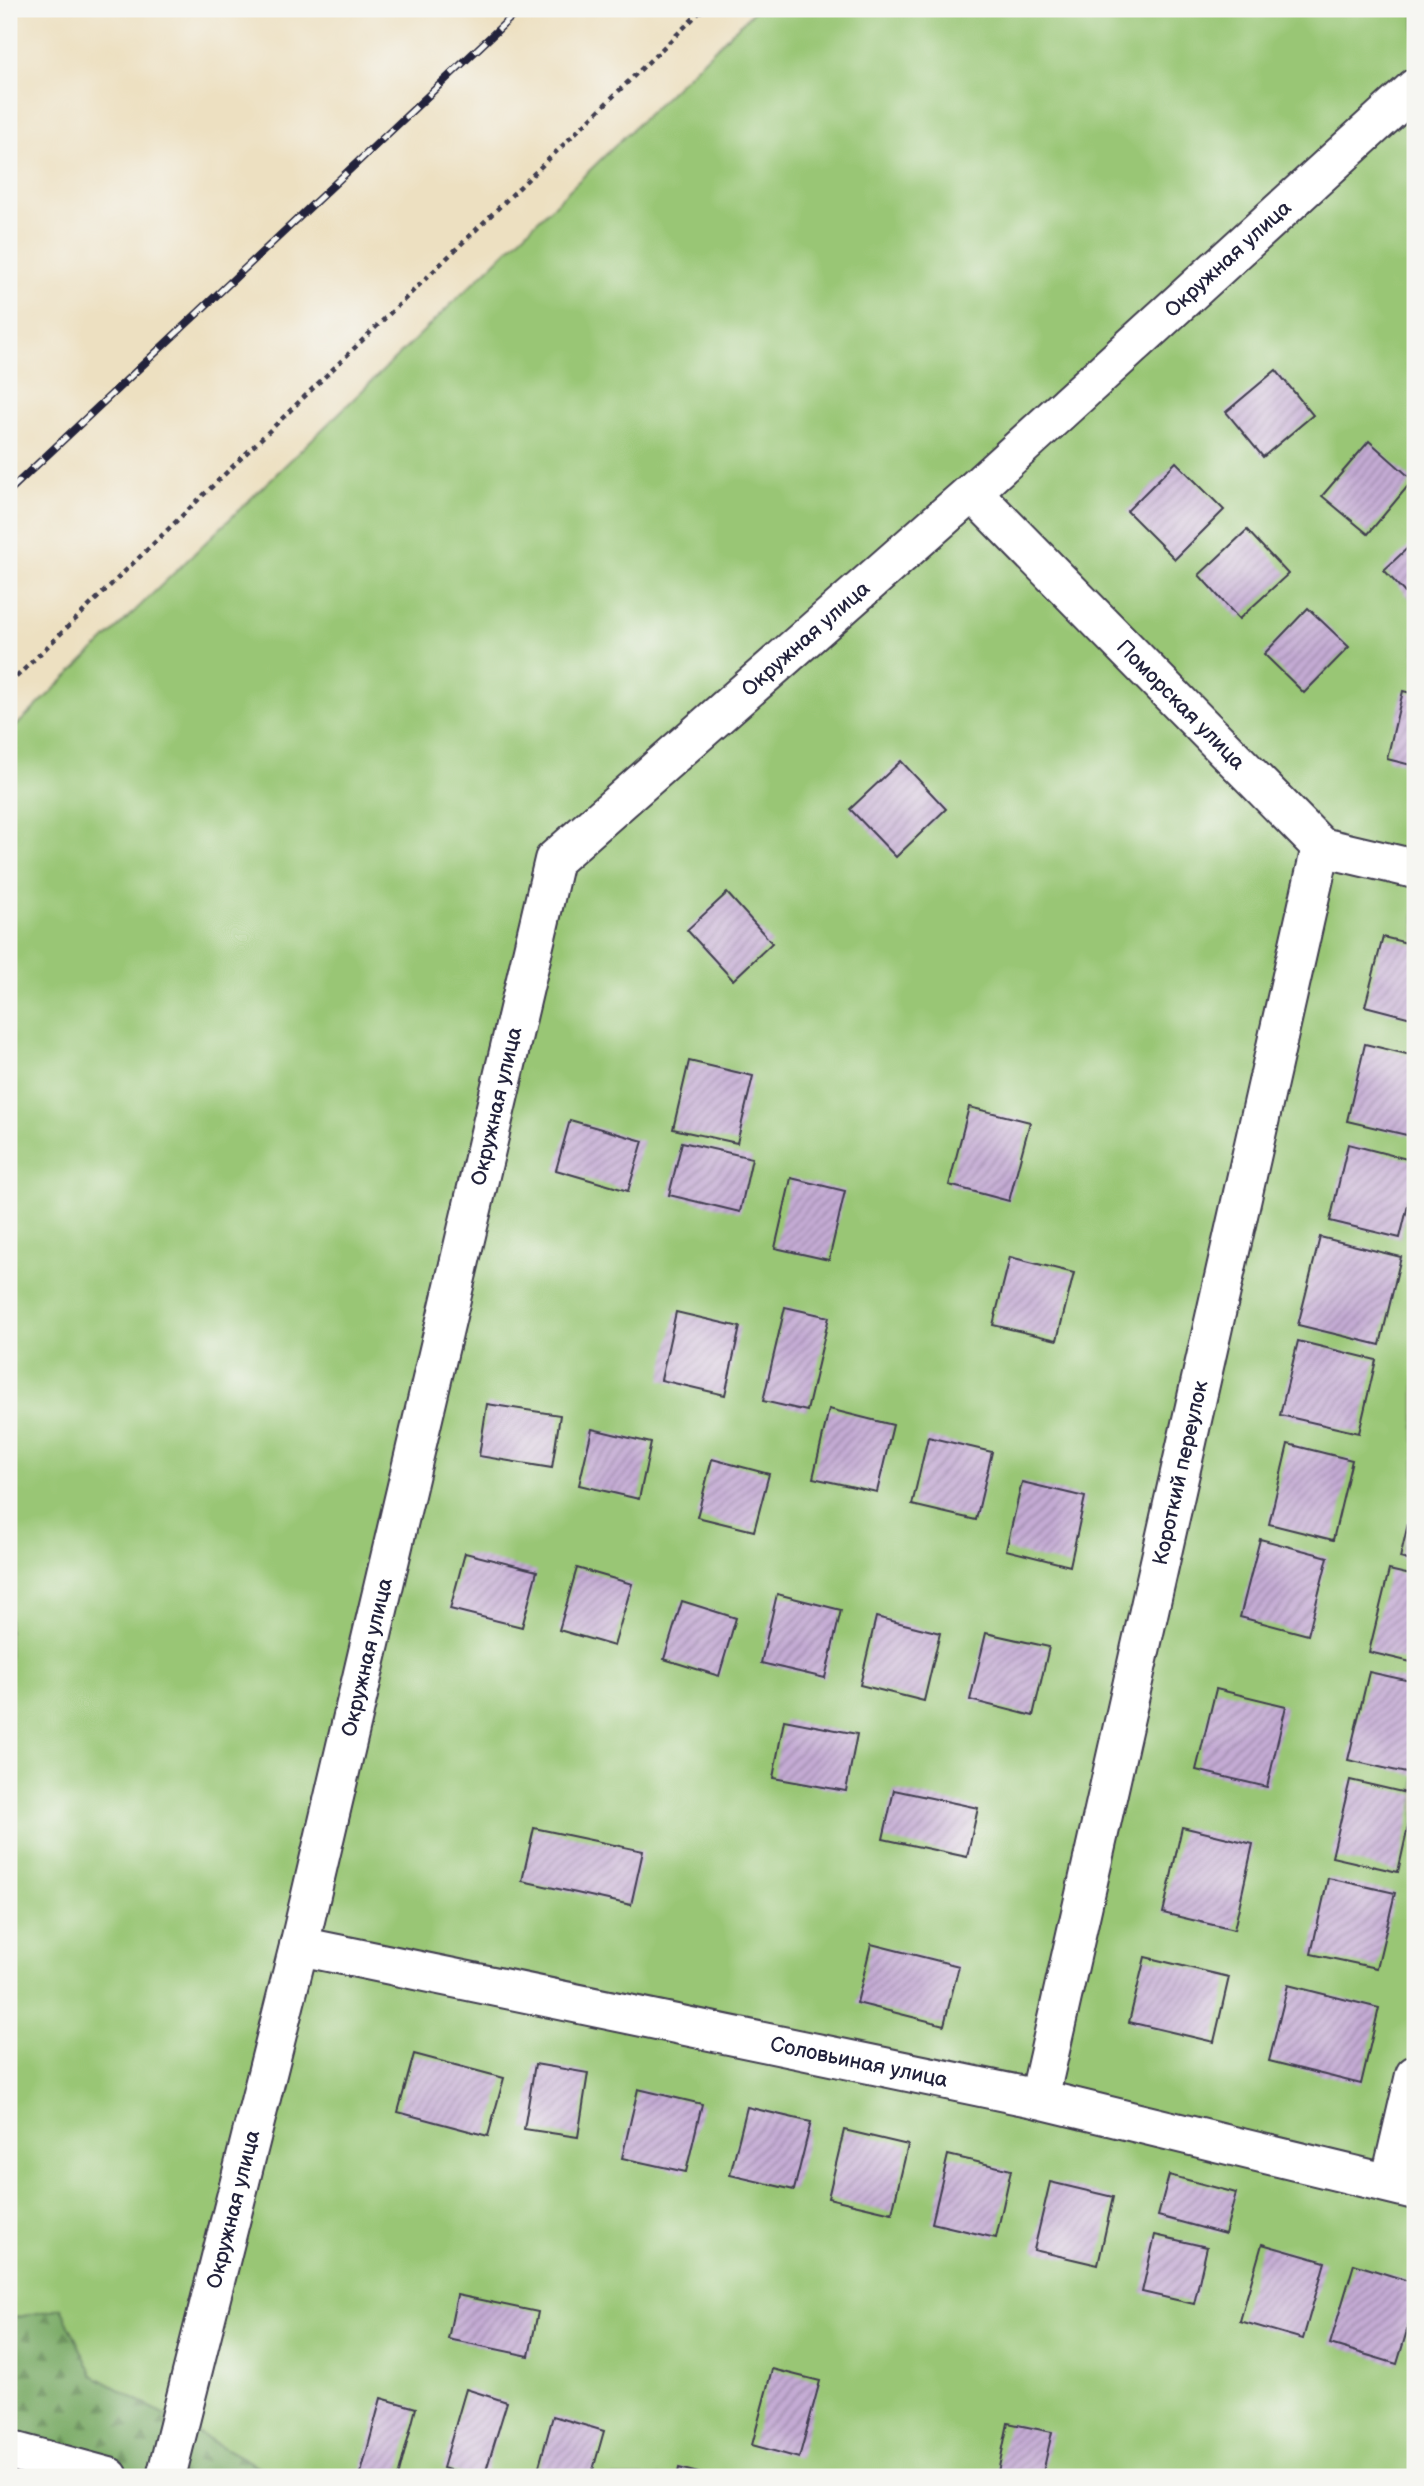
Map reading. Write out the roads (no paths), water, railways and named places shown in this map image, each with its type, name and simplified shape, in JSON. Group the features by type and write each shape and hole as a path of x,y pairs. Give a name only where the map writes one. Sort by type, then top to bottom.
{"street":[{"name":"Окружная улица","path":"166,2477 299,1946 554,860 972,492 1415,88"},
{"name":"Поморская улица","path":"972,492 1321,847"},
{"path":"1321,847 1415,869"},
{"name":"Короткий переулок","path":"1039,2099 1321,847"},
{"name":"Соловьиная улица","path":"299,1946 1039,2099 1402,2187"},
{"path":"1402,2187 1415,2075"},
{"path":"9,2450 108,2477"}],"railway":[{"path":"9,491 520,9"}]}
